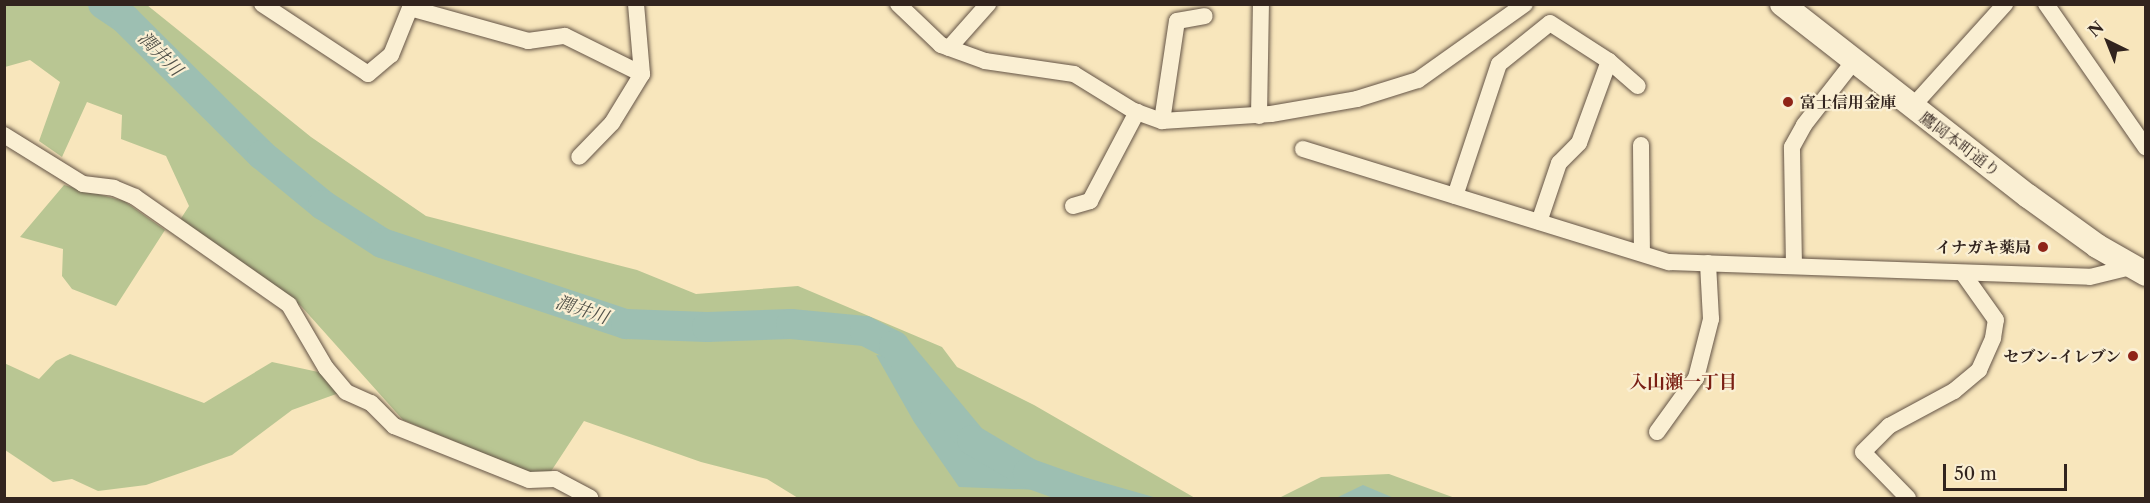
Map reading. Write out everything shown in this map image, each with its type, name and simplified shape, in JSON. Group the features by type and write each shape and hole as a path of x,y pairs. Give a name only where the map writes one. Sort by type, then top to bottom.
{"main road":[{"name":"鷹岡本町通り","path":"1782,4 1912,107 2097,246 2138,270"}],"street":[{"path":"262,4 368,74 391,55 410,8 528,41 565,36 642,74"},
{"path":"579,157 612,123 642,74 636,4"},
{"path":"898,4 940,45 985,60 1074,74 1137,112 1162,121 1259,116 1357,99 1418,80 1520,6"},
{"path":"949,48 988,4"},
{"path":"1259,116 1261,4"},
{"path":"1912,107 2005,4"},
{"path":"2046,4 2145,148"},
{"path":"1162,121 1176,21 1205,16"},
{"path":"1455,196 1499,64 1550,23 1609,61 1638,86"},
{"path":"1539,222 1559,163 1578,143 1609,61"},
{"path":"1794,266 1792,147 1804,125 1854,61"},
{"path":"1073,206 1090,201 1137,112"},
{"path":"4,135 83,184 114,188 135,197 289,305 326,369 346,392 371,403 394,426 529,480 555,478 590,498"},
{"path":"1641,146 1642,254"},
{"path":"1303,148 1669,262 1964,275 2090,277 2138,270"},
{"path":"1657,432 1696,378 1711,319 1708,263"},
{"path":"1908,498 1863,452 1888,426 1954,391 1979,370 1993,338 1996,320 1964,275"}],"green space":[{"path":"5,5 147,5 311,137 426,216 637,270 696,294 798,286 942,347 957,367 1034,405 1195,498 798,498 767,479 701,462 584,421 546,479 403,420 301,306 180,220 189,206 166,156 121,139 122,115 87,102 62,157 39,141 60,82 30,60 5,67"},
{"path":"64,185 124,201 165,230 116,306 72,289 62,276 63,249 20,237"},
{"path":"70,354 204,403 272,362 323,373 339,393 292,410 232,455 146,485 98,491 72,479 53,482 5,450 4,363 39,379 56,361"},
{"path":"1389,474 1455,498 1279,498 1321,477"}],"shaded area":[{"path":"876,355 923,359 972,450 1045,466 1157,498 1059,498 1042,490 959,487 914,422"},
{"path":"1363,485 1394,498 1336,498"}],"waterway":[{"name":"潤井川","path":"103,4 125,19 262,155 323,205 382,243 626,324 707,327 791,324 865,331 894,346 972,440 1028,473 1098,498"}],"place":[{"name":"富士信用金庫","path":"1788,102"},
{"name":"イナガキ薬局","path":"2043,247"},
{"name":"セブン-イレブン","path":"2133,356"}],"district":[{"name":"入山瀬一丁目","path":"1683,382"}]}
